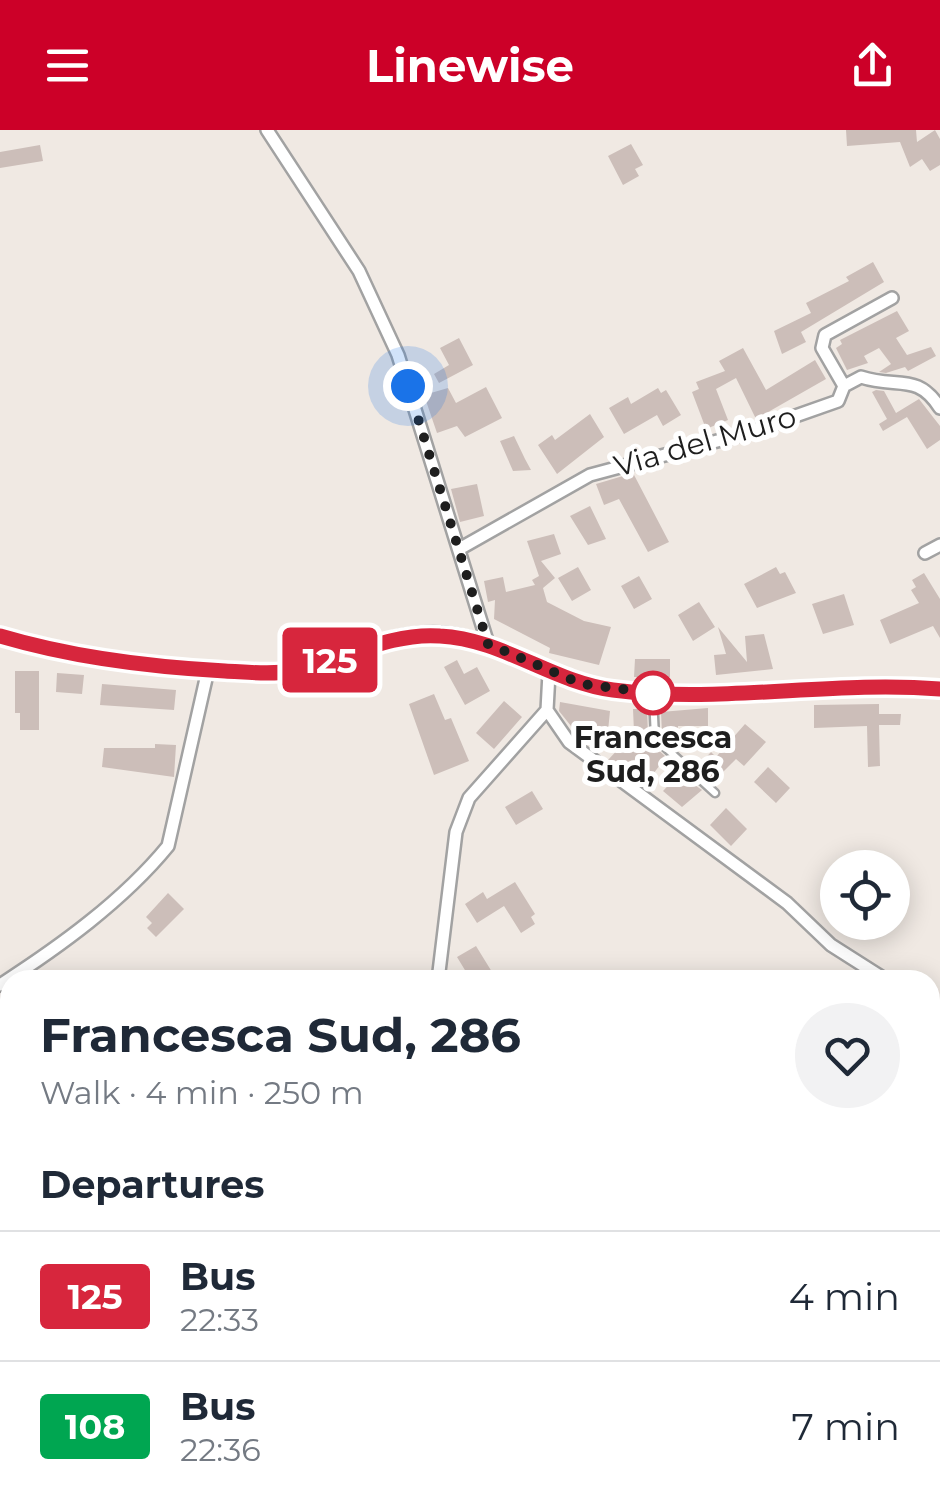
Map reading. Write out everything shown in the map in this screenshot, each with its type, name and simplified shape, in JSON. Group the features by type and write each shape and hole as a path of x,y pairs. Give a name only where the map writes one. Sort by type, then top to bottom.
{"street":[{"path":"267,130 372,296 398,354 488,644"},
{"path":"892,298 825,335 822,348 844,386 862,377 877,384 915,383 930,393 940,408"},
{"name":"Via del Muro","path":"461,548 590,475 748,433 838,401 844,386"},
{"path":"925,553 940,545"},
{"path":"0,636 99,660 208,670 292,671 419,636 488,644 550,674 610,690 654,693 940,689"},
{"path":"23,970 150,868 168,846 208,670"},
{"path":"439,970 456,832 469,798 547,710 550,674"},
{"path":"547,710 569,742 787,903 831,944 871,970"}],"lane":[{"path":"654,693 656,738 716,793"}],"building":[{"path":"846,130 916,130 917,142 935,130 940,139 940,165 930,171 922,159 910,167 900,142 847,146"},
{"path":"631,144 643,165 635,169 639,176 623,185 608,156"},
{"path":"40,145 43,161 0,168 0,152"},
{"path":"873,262 884,282 801,332 806,342 782,354 774,331 811,313 806,303 849,281 846,277"},
{"path":"897,311 909,331 896,338 907,355 931,347 936,356 908,371 905,367 886,373 879,372 891,364 879,348 864,356 868,363 847,370 836,348 842,344 840,340"},
{"path":"459,338 473,365 439,383 434,374 449,365 440,348"},
{"path":"743,348 766,390 815,360 826,379 756,419 736,378 716,389 728,420 706,429 692,392 699,389 696,382 725,371 719,361"},
{"path":"486,387 502,418 465,437 457,426 437,433 424,395 448,388 456,403"},
{"path":"658,388 661,393 666,390 681,415 663,426 657,415 624,434 609,408 628,397 631,404"},
{"path":"884,391 896,413 919,399 940,426 940,440 927,449 907,417 883,431 879,424 887,419 872,392"},
{"path":"590,414 604,437 557,474 538,445 552,435 555,440"},
{"path":"514,436 531,470 513,471 500,441"},
{"path":"633,473 669,542 648,552 619,499 604,505 596,484"},
{"path":"477,484 484,516 460,522 451,489"},
{"path":"590,506 606,539 588,545 570,516"},
{"path":"554,534 561,554 541,561 555,578 543,588 547,602 584,621 611,627 599,665 549,653 550,648 494,619 495,600 488,602 484,581 503,577 506,592 535,585 532,580 539,576 527,541"},
{"path":"578,567 591,590 572,601 558,578"},
{"path":"776,567 780,574 785,572 796,593 757,608 744,584"},
{"path":"924,573 940,599 940,638 933,626 890,644 880,620 919,603 911,590 916,587 912,580"},
{"path":"639,576 652,599 634,609 621,586"},
{"path":"844,594 854,625 823,634 812,604"},
{"path":"699,602 715,627 693,641 678,615"},
{"path":"718,627 747,662 745,636 764,634 773,669 716,675 714,655 726,654"},
{"path":"635,659 670,659 670,677 634,677"},
{"path":"457,660 464,674 477,667 490,691 465,705 444,667"},
{"path":"15,671 39,671 39,730 20,730 20,713 15,713"},
{"path":"57,673 84,675 82,694 56,692"},
{"path":"102,684 176,690 174,710 100,705"},
{"path":"434,694 445,720 451,718 469,761 434,775 409,704"},
{"path":"504,701 522,717 494,749 476,733"},
{"path":"560,702 610,711 608,731 594,730 594,738 583,741 559,711"},
{"path":"879,704 879,714 901,714 900,725 879,725 880,766 868,767 867,726 814,728 814,705"},
{"path":"708,708 708,726 678,726 678,733 662,734 661,712"},
{"path":"633,709 647,709 648,735 642,735 666,757 644,786 608,760 634,732"},
{"path":"745,724 766,742 744,766 736,759 713,782 697,767 711,752 716,757"},
{"path":"155,744 176,745 174,777 102,767 104,748 155,748"},
{"path":"768,767 790,788 776,803 754,782"},
{"path":"679,774 702,790 682,807 663,791"},
{"path":"532,791 543,809 516,825 505,807"},
{"path":"726,808 747,829 731,846 710,825"},
{"path":"515,882 535,914 531,917 535,924 521,933 504,906 477,923 465,904 483,892 487,899"},
{"path":"168,893 184,909 156,937 147,928 152,923 146,917"},
{"path":"476,946 491,970 465,970 457,957"}],"bus line":[{"name":"125","path":"0,636 99,660 261,673 292,671 390,641 440,636 488,644 550,674 610,690 658,694 940,689"}],"place":[{"name":"Francesca Sud, 286","path":"653,693"}],"route":[{"path":"408,386 488,644 550,674 582,684 653,693"}]}
